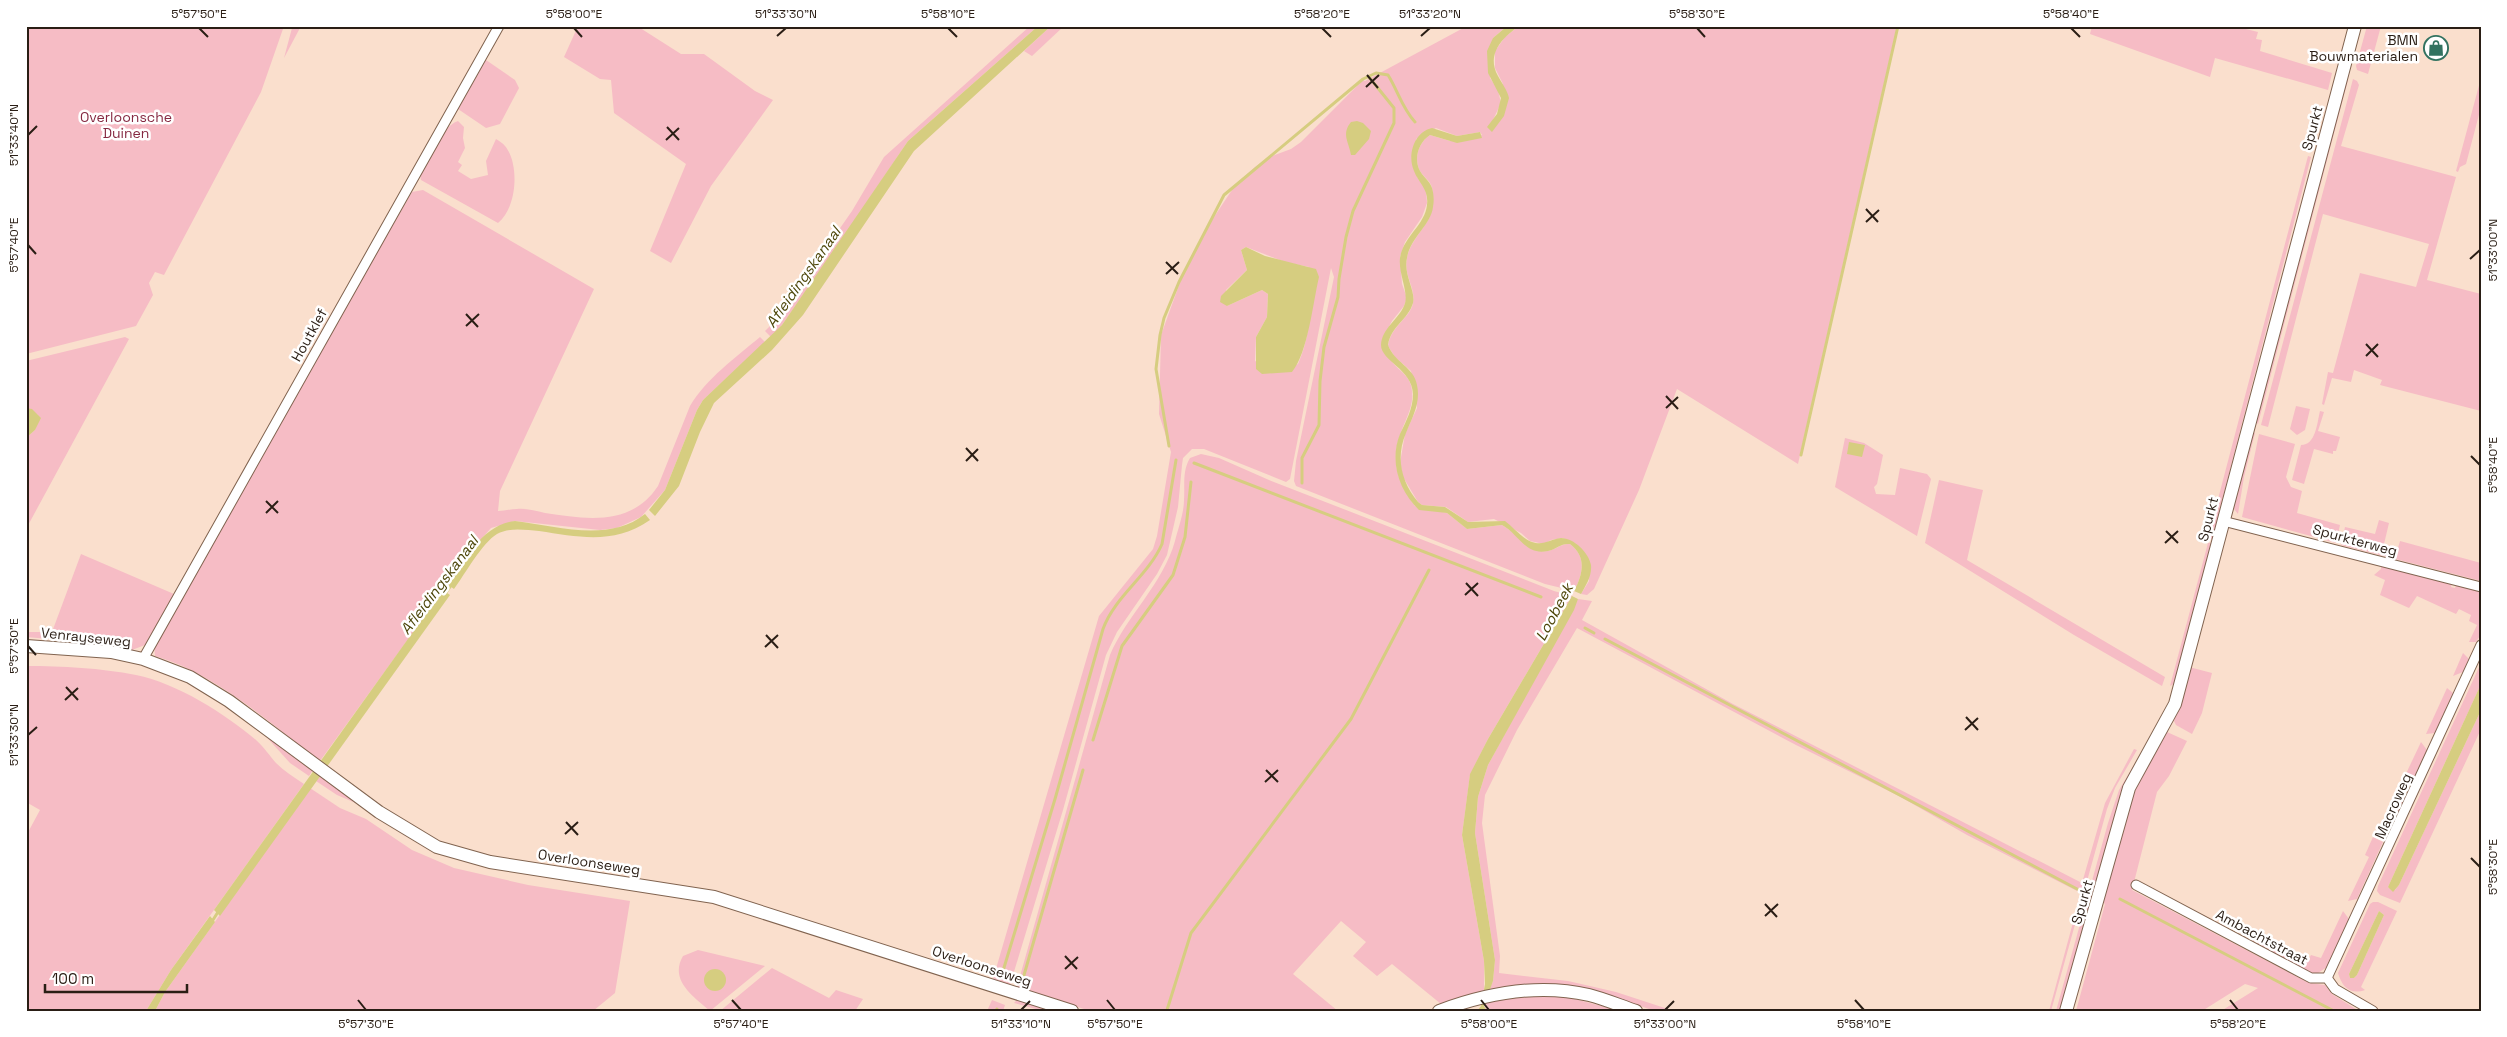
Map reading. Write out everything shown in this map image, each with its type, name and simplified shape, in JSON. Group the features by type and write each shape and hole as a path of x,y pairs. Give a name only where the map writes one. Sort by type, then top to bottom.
{"street":[{"name":"Houtklef","path":"142,658 499,26"},
{"name":"Spurkt","path":"2066,1011 2129,788 2175,704 2222,521 2355,26"},
{"name":"Spurkterweg","path":"2222,521 2481,587"},
{"name":"Macroweg","path":"2327,978 2481,645"},
{"name":"Venrayseweg","path":"26,646 110,652 142,658"},
{"name":"Overloonseweg","path":"142,658 190,678 229,701 379,812 437,847 490,862 714,897 1072,1011"},
{"name":"Ambachtstraat","path":"2136,885 2311,978 2327,978"},
{"path":"2327,978 2335,989 2373,1011"},
{"path":"1439,1011 1478,997 1499,993 1524,990 1560,990 1589,995 1636,1011"}],"green space":[{"name":"Overloonsche Duinen","path":"26,26 284,26 261,92 164,275 155,272 149,283 153,295 136,326 26,354"},
{"path":"293,26 301,26 284,58 292,28"},
{"path":"578,26 637,26 681,54 704,54 755,91 773,100 711,186 671,263 650,251 686,164 614,113 611,80 600,79 564,57"},
{"path":"1030,26 1038,26 908,141 836,248 782,325 771,337 765,331 776,320 852,211 884,157"},
{"path":"1051,26 1064,26 1032,56 1024,51"},
{"path":"1467,26 1507,26 1493,38 1490,78 1498,90 1501,103 1492,122 1499,123 1503,84 1495,68 1495,51 1505,37 1519,26 1897,26 1798,464 1677,389 1639,490 1594,589 1587,595 1581,594 1589,581 1581,549 1563,538 1551,540 1544,544 1530,541 1521,533 1494,519 1468,522 1446,507 1422,505 1418,502 1403,477 1400,463 1405,434 1417,408 1411,371 1395,357 1388,346 1396,327 1408,314 1413,303 1413,292 1406,264 1407,258 1412,245 1430,216 1432,206 1432,188 1419,169 1417,155 1420,146 1430,135 1450,141 1482,135 1480,132 1457,136 1436,128 1416,139 1417,177 1426,189 1427,203 1422,217 1405,242 1400,257 1402,284 1407,298 1404,306 1392,321 1382,340 1392,362 1408,379 1412,391 1410,408 1397,445 1396,464 1398,473 1404,490 1415,506 1447,513 1467,529 1502,525 1530,546 1541,551 1570,544 1579,554 1582,566 1580,578 1574,591 1545,584 1296,486 1294,481 1296,461 1334,277 1331,268 1290,479 1286,482 1204,449 1192,449 1183,458 1178,507 1167,555 1157,574 1117,632 1106,655 1063,810 1010,985 993,979 1099,616 1153,549 1157,536 1171,452 1159,414 1161,335 1183,274 1206,229 1236,184 1269,157 1291,149 1301,142 1363,80 1365,81","holes":["1246,247 1285,262 1309,267 1310,316 1306,340 1298,364 1278,372 1255,361 1256,337 1267,317 1268,294 1262,290 1227,306 1226,290 1247,270 1241,250"]},
{"path":"2092,26 2234,26 2258,32 2256,39 2262,40 2260,51 2332,73 2328,90 2215,58 2210,77 2090,34"},
{"path":"2367,26 2381,26 2368,74 2357,70 2356,66"},
{"path":"486,60 515,80 519,88 500,124 486,128 458,109"},
{"path":"2481,78 2481,107 2466,164 2460,167 2458,172 2456,171"},
{"path":"2344,79 2348,80 2258,424 2254,421"},
{"path":"2353,79 2359,85 2341,146 2456,177 2427,280 2481,294 2481,411 2380,385 2382,380 2354,370 2351,382 2332,378 2324,405 2322,404 2328,372 2333,373 2360,273 2416,287 2429,244 2323,214 2268,427 2261,425"},
{"path":"458,121 464,127 463,138 465,148 458,162 462,165 458,171 471,179 488,175 486,161 496,139 504,145 510,154 514,174 513,197 504,216 498,223 421,180 420,175 440,137 445,130"},
{"path":"2308,156 2311,157 2212,539 2202,543 2212,522"},
{"path":"423,190 594,289 500,491 498,511 524,509 592,518 621,514 635,508 647,499 658,486 690,406 697,396 722,369 760,337 765,342 703,400 697,410 665,490 641,517 617,528 600,530 515,521 491,528 477,544 320,761 221,687 178,664 155,656 154,644 264,446 412,192"},
{"path":"125,337 129,339 26,529 26,438 35,430 38,415 26,408 26,361"},
{"path":"2296,406 2310,409 2305,430 2297,435 2290,429"},
{"path":"2320,411 2324,412 2318,431 2340,437 2336,451 2333,451 2333,454 2314,449 2304,484 2292,480 2301,445 2306,444 2313,437"},
{"path":"2253,432 2255,433 2244,477 2238,514 2232,503"},
{"path":"2259,434 2295,444 2286,477 2291,487 2302,491 2297,513 2340,525 2336,543 2242,517"},
{"path":"1845,438 1864,443 1883,455 1877,484 1874,487 1876,494 1895,495 1900,468 1927,474 1931,479 1917,536 1835,487"},
{"path":"1201,454 1219,458 1269,480 1554,591 1572,596 1488,739 1470,775 1462,835 1484,961 1484,992 1441,1004 1392,964 1377,976 1353,956 1366,942 1341,921 1293,974 1338,1011 1090,1011 1017,987 1110,655 1117,640 1154,585 1169,557 1183,510 1184,479 1187,463 1190,458"},
{"path":"1939,480 1983,490 1967,560 2165,677 2162,686 2074,635 1925,543"},
{"path":"2379,520 2389,523 2384,544 2398,548 2400,541 2481,563 2481,581 2341,545 2345,527 2375,534"},
{"path":"2208,543 2211,543 2175,683 2170,686"},
{"path":"81,554 174,594 145,645 132,650 72,641 26,637 26,632 52,632"},
{"path":"2381,565 2452,583 2451,587 2455,588 2456,585 2481,591 2481,634 2476,642 2469,642 2477,625 2469,621 2471,615 2459,609 2456,614 2417,596 2409,608 2380,595 2385,580 2374,575 2381,569"},
{"path":"1578,599 1592,601 1582,620 1733,704 2082,883 2105,803 2134,749 2137,750 2115,788 2107,809 2051,1011 2049,1011 2081,893 1967,835 1899,796 1796,745 1577,628 1517,730 1485,795 1482,823 1500,956 1499,973 1568,981 1616,992 1674,1011 1655,1011 1610,996 1489,990 1493,981 1495,960 1475,833 1478,797 1488,765"},
{"path":"2463,653 2469,659 2463,672 2453,676"},
{"path":"2481,663 2481,684 2388,887 2395,890 2399,885 2481,710 2481,729 2400,903 2380,895 2377,891 2378,886"},
{"path":"26,666 68,667 109,671 136,675 168,685 200,701 244,730 259,743 279,766 304,784 171,970 146,1011 26,1011 26,836 40,810 26,802"},
{"path":"2189,667 2212,673 2202,713 2192,734 2176,725 2174,721"},
{"path":"2447,688 2453,693 2435,733 2426,734"},
{"path":"262,732 313,770 309,776 290,763"},
{"path":"2167,732 2187,741 2169,776 2157,792 2132,890 2309,983 2325,985 2332,994 2359,1011 2221,1011 2258,988 2245,984 2202,1011 2076,1011 2105,904 2102,901 2137,783"},
{"path":"2421,742 2427,750 2413,781 2406,782 2403,780"},
{"path":"2140,755 2122,789 2061,1011 2056,1011 2108,823 2119,790"},
{"path":"320,775 358,804 337,795 316,781"},
{"path":"310,788 340,808 366,819 412,850 454,868 528,885 630,901 615,993 593,1011 155,1011 165,992"},
{"path":"2400,789 2405,797 2396,816 2387,816"},
{"path":"2373,837 2383,842 2357,899 2348,901 2369,857 2365,855"},
{"path":"2378,902 2397,911 2361,987 2365,990 2351,991 2344,986 2338,973 2370,904","holes":["2379,911 2384,915 2357,975 2354,978 2350,978 2349,974"]},
{"path":"2343,911 2349,919 2327,967 2318,973 2311,973 2252,940 2254,936 2308,960 2311,955 2321,958"},
{"path":"698,950 765,966 710,1011 685,987 679,973 679,965 683,956"},
{"path":"772,968 829,998 836,990 863,999 855,1011 720,1011"},
{"path":"1526,996 1563,996 1621,1011 1487,1011 1485,1008 1487,1001"},
{"path":"1019,998 1058,1011 1043,1011 1014,1003"},
{"path":"992,1000 1005,1005 1003,1011 987,1011"}],"shaded area":[{"path":"1038,26 1051,26 914,151 803,315 772,350 714,403 700,432 679,486 655,516 649,510 665,490 697,410 703,400 782,325 908,141"},
{"path":"1519,26 1502,41 1495,54 1495,68 1509,98 1504,116 1492,132 1487,127 1497,114 1501,98 1488,73 1487,51 1493,38 1506,27"},
{"path":"1351,122 1363,123 1371,131 1369,139 1355,155 1351,155 1346,138 1346,130"},
{"path":"1432,128 1457,136 1480,132 1482,138 1457,143 1430,135 1420,146 1417,155 1419,169 1432,188 1433,205 1429,220 1412,244 1407,258 1406,264 1413,293 1413,303 1411,309 1392,333 1388,345 1395,356 1412,374 1418,392 1415,410 1401,452 1404,478 1412,495 1422,505 1445,507 1468,522 1505,521 1522,536 1536,543 1544,543 1561,538 1576,543 1584,551 1591,565 1590,577 1581,594 1574,591 1580,578 1581,560 1579,554 1570,544 1564,544 1548,551 1540,552 1528,547 1502,525 1467,529 1447,513 1419,510 1401,485 1396,465 1397,444 1407,420 1413,394 1408,378 1386,356 1382,351 1381,345 1384,334 1404,306 1406,296 1400,258 1405,244 1422,219 1427,205 1427,195 1412,165 1412,151 1421,134"},
{"path":"1246,247 1265,256 1316,269 1319,277 1306,340 1298,363 1292,372 1262,374 1256,369 1256,337 1267,317 1268,294 1262,290 1227,306 1220,302 1221,296 1247,270 1241,250"},
{"path":"26,408 32,409 41,418 35,430 26,438"},
{"path":"1849,442 1865,445 1862,457 1847,454"},
{"path":"645,514 650,520 637,528 610,536 582,537 523,530 502,532 491,538 454,589 447,584 468,554 484,536 503,524 515,521 565,529 599,530 631,523"},
{"path":"443,590 450,595 220,916 214,910"},
{"path":"1572,596 1578,599 1574,610 1488,765 1478,797 1475,833 1495,960 1493,981 1484,1006 1487,1011 1477,1011 1481,1006 1485,984 1484,961 1462,835 1470,774 1488,739"},
{"path":"2481,684 2481,710 2399,885 2393,892 2388,887"},
{"path":"2379,911 2384,915 2357,975 2354,978 2350,978 2349,974"},
{"path":"210,916 215,922 165,992 155,1011 146,1011 171,970"},
{"path":"715,969 723,972 726,980 723,988 715,991 707,988 704,980 707,972"}],"waterway":[{"path":"1801,455 1898,26"},
{"path":"1169,446 1156,369 1160,335 1164,318 1179,282 1224,195 1363,79 1376,73 1388,75 1415,122"},
{"path":"1302,483 1302,458 1319,425 1320,381 1324,347 1338,297 1346,237 1353,211 1394,123 1394,108 1369,77"},
{"path":"1003,971 1055,799 1103,629 1115,606 1149,566 1162,544 1176,460"},
{"path":"1194,463 1541,597"},
{"path":"1093,740 1122,646 1173,575 1185,537 1191,482"},
{"path":"1167,1010 1191,933 1351,719 1429,570"},
{"name":"Afleidingskanaal","path":"444,595 452,584"},
{"path":"1585,628 1594,633"},
{"path":"1605,639 2079,890"},
{"path":"1022,982 1083,770"},
{"path":"2120,899 2334,1011"},
{"name":"Afleidingskanaal","path":"211,923 218,912"}],"place":[{"name":"BMN Bouwmaterialen","path":"2436,48"}],"water label":[{"name":"Loobeek","path":"1554,612"}]}
